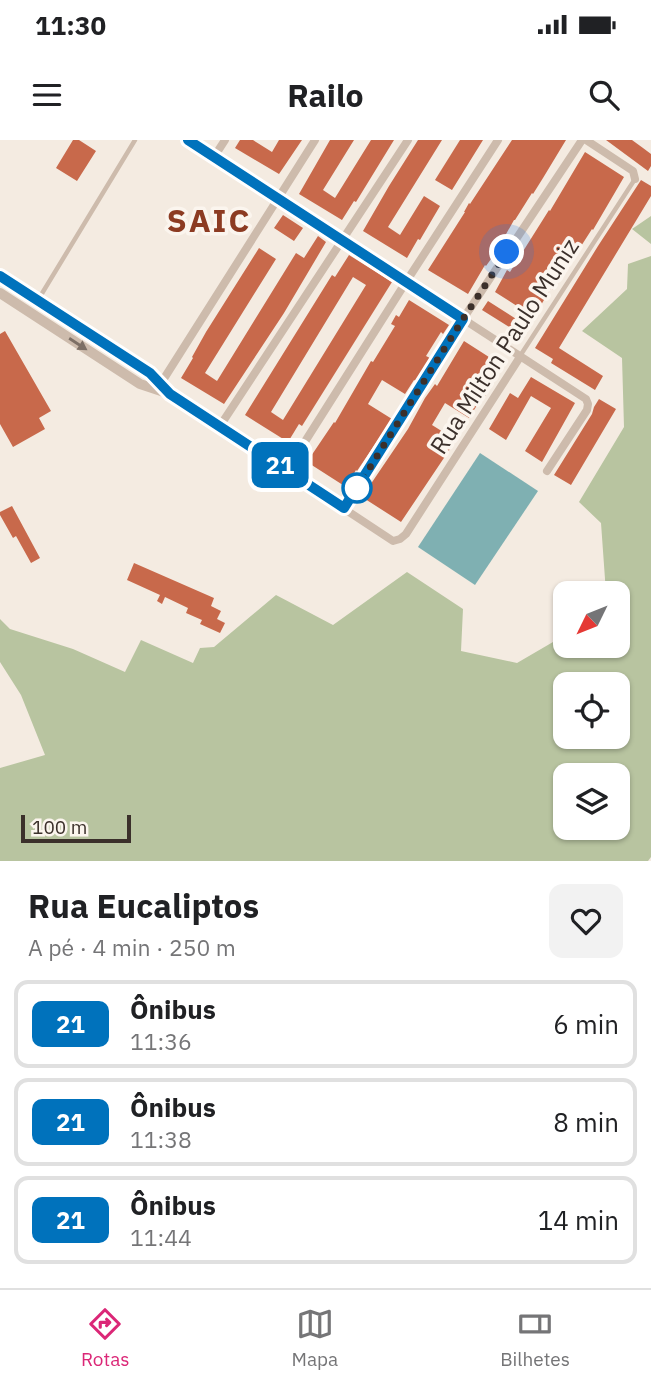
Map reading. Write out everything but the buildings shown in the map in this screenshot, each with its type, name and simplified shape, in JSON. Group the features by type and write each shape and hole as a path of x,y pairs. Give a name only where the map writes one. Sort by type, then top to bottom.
{"street":[{"path":"188,140 586,400 587,410 547,471"},
{"path":"214,157 225,140"},
{"path":"159,387 315,140"},
{"path":"220,426 408,140"},
{"path":"287,470 498,140"},
{"path":"0,293 141,384 159,387 344,508 463,319 584,140 633,171 635,179"},
{"path":"0,276 150,373 159,387"},
{"name":"Rua Milton Paulo Muniz","path":"344,508 393,541 406,534 520,357"}],"lane":[{"path":"38,300 135,140"},
{"name":"Rua Milton Paulo Muniz","path":"520,357 635,179"},
{"path":"45,322 54,311"}],"green space":[{"path":"651,216 651,244 632,229"},
{"path":"651,256 651,857 648,861 0,861 0,768 45,755 21,695 0,662 0,619 10,629 73,649 125,672 141,640 193,663 200,648 214,647 276,595 333,625 407,572 463,609 461,651 517,663 553,642 553,658 630,658 630,581 605,581 601,523 579,502 624,427 622,358 582,331 627,289 628,264"}],"water":[{"path":"480,453 538,491 475,585 418,547"}],"bus line":[{"name":"21","path":"0,276 150,373 170,394 344,508 463,319 188,140"}],"district":[{"name":"SAIC","path":"209,220"}],"route":[{"path":"357,488 507,252"}]}
